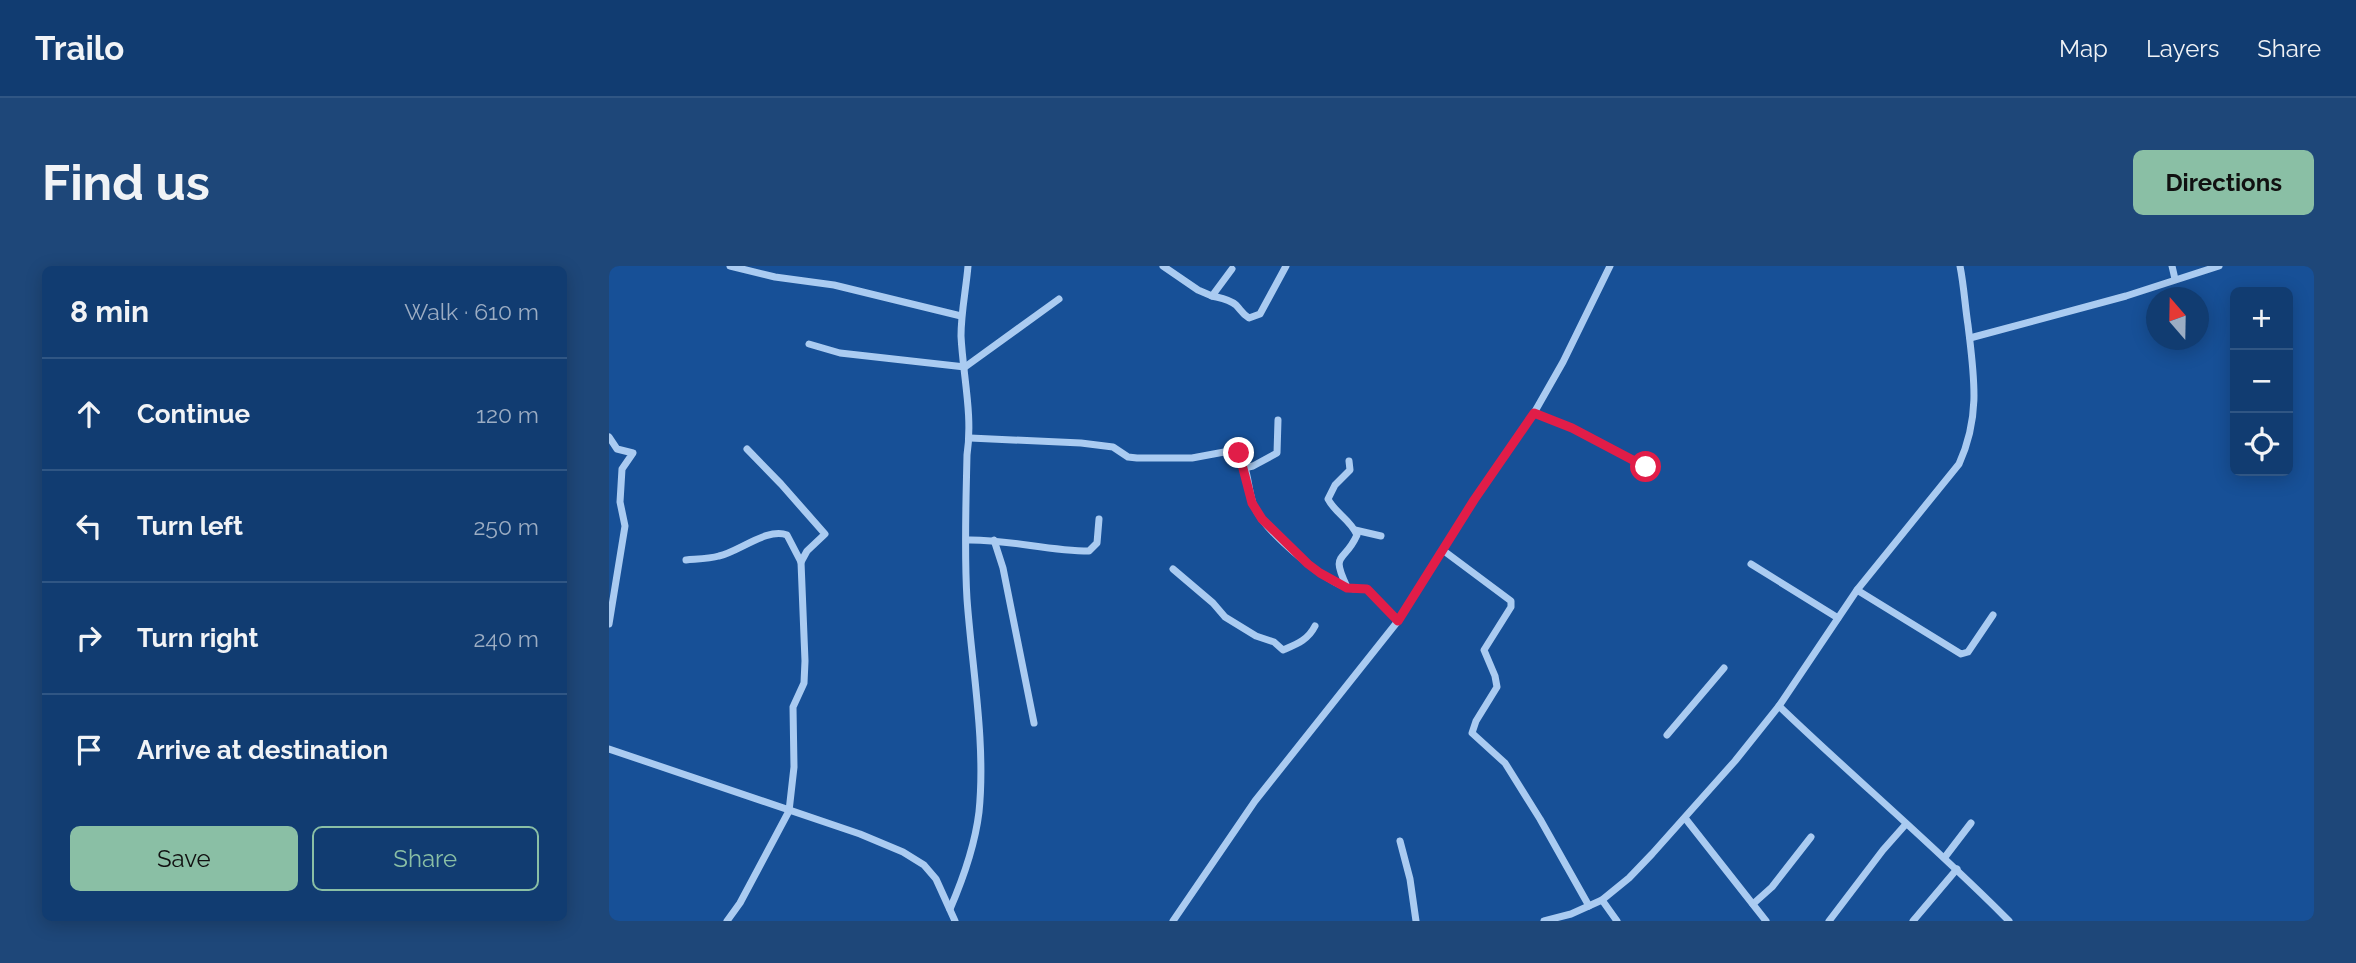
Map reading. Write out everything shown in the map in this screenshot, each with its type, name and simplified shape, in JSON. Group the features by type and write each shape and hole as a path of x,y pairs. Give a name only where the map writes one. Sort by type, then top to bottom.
{"street":[{"path":"730,266 775,277 834,285 961,316"},
{"path":"950,909 968,860 980,793 965,564 969,438 961,316 968,266"},
{"path":"1163,266 1198,290 1237,306 1243,315 1249,318 1260,314 1286,266"},
{"path":"1173,921 1255,801 1398,621 1474,500 1534,413 1563,362 1610,266"},
{"path":"1544,921 1571,914 1602,900 1629,878 1685,818 1779,706 1857,590 1959,464 1968,444 1975,391 1960,266"},
{"path":"2172,266 2175,279"},
{"path":"1969,338 2126,296 2219,266"},
{"path":"1212,296 1232,269"},
{"path":"809,345 840,353 965,367 1059,299"},
{"path":"1534,413 1572,428 1646,467"},
{"path":"1244,468 1277,453 1278,420"},
{"path":"609,436 617,449 633,453 622,469 620,502 625,526 609,624"},
{"path":"969,438 1081,443 1113,447 1128,457 1137,458 1182,459 1235,450 1239,453 1244,468 1252,503 1262,519 1308,564 1347,588 1367,589 1398,621"},
{"path":"747,449 825,534 807,551 801,562"},
{"path":"1347,588 1338,564 1339,558 1357,535 1328,499 1335,485 1349,470 1349,461"},
{"path":"967,540 994,540 1089,551 1097,543 1099,519"},
{"path":"1355,530 1381,536"},
{"path":"686,560 720,556 761,538 781,533 787,535 801,562 804,682 793,706 794,767 789,811 740,903 727,921"},
{"path":"994,540 1003,568 1034,723"},
{"path":"1444,551 1511,601 1511,607 1484,650 1497,687 1475,721 1472,733 1505,763 1589,906"},
{"path":"1324,575 1338,564"},
{"path":"1751,564 1838,618"},
{"path":"1173,569 1213,603 1225,617 1256,636 1274,642 1283,650 1311,635 1315,626"},
{"path":"1857,590 1961,654 1968,652 1993,615"},
{"path":"1667,735 1724,668"},
{"path":"1779,706 1945,857 2009,921"},
{"path":"609,749 860,834 903,852 924,865 936,879 955,921"},
{"path":"1685,818 1766,921"},
{"path":"1945,857 1971,822"},
{"path":"1829,921 1906,824"},
{"path":"1753,904 1772,887 1811,837"},
{"path":"1400,841 1410,879 1416,921"},
{"path":"1913,921 1957,869"},
{"path":"1602,900 1617,921"}],"route":[{"path":"1239,453 1252,503 1262,519 1308,564 1347,588 1367,589 1398,621 1474,500 1534,413 1572,428 1646,467"}]}
